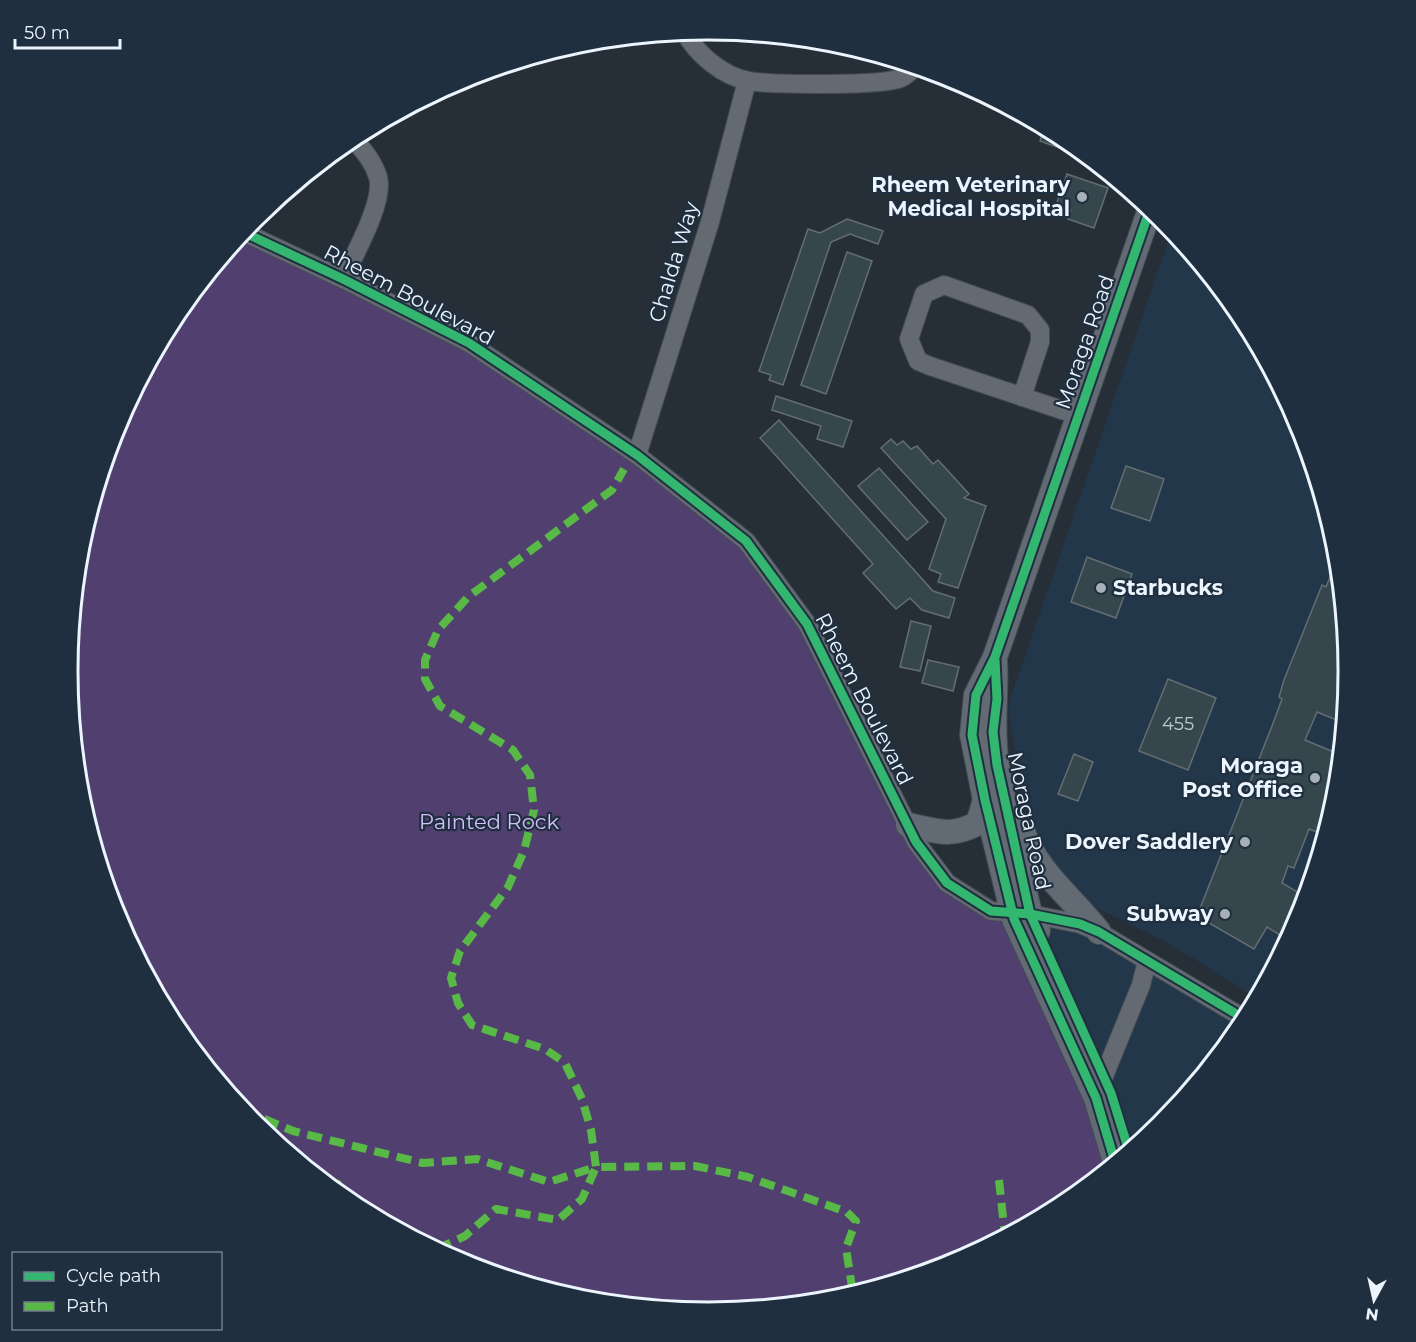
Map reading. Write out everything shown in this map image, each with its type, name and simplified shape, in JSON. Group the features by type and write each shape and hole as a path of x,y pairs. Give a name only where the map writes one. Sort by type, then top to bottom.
{"main road":[{"name":"Moraga Road","path":"1113,1154 1096,1098 1021,914 995,800 972,735 976,695 995,657 1147,218"},
{"path":"908,825 944,833 963,832 978,823 995,800 1022,829 1030,852 1047,875 1099,932"},
{"name":"Moraga Road","path":"1021,914 1104,1076 1126,1143"}],"street":[{"path":"689,41 708,62 747,81 855,84 900,78 907,73"},
{"name":"Chalda Way","path":"637,455 710,222 747,81"},
{"path":"343,279 380,195 378,178 368,156 360,146"},
{"name":"Rheem Boulevard","path":"252,236 470,343 637,455 746,541 807,624 916,842 947,883 991,911 1080,924 1099,932 1236,1014"},
{"path":"1022,397 1040,342 1040,330 1028,315 944,285 924,294 909,339 918,361 1022,397 1079,415"},
{"path":"1104,1076 1141,985 1147,961"}],"shaded area":[{"path":"1169,241 1208,287 1232,321 1254,356 1291,430 1317,508 1333,589 1337,630 1337,712 1326,794 1317,834 1291,912 1249,993 1170,944 1060,890 1022,793 1008,706"},
{"path":"1013,915 1080,924 1236,1014 1182,1087 1154,1117 1112,1155"}],"green space":[{"name":"Painted Rock","path":"252,236 460,338 746,541 807,624 933,866 1013,915 1112,1155 1058,1195 1023,1217 949,1254 911,1268 831,1289 749,1300 708,1302 667,1300 585,1289 505,1268 467,1254 429,1236 358,1195 292,1145 234,1087 208,1055 162,986 143,950 125,912 99,834 83,753 79,712 77,671 83,589 99,508 111,468 125,430 162,356 208,287 234,255"}],"building":[{"path":"1041,136 1059,148 1040,141"},
{"name":"Rheem Veterinary Medical Hospital","path":"1067,174 1108,188 1094,228 1068,219 1071,210 1056,205"},
{"path":"847,219 883,231 878,244 850,234 831,242 783,385 769,380 771,375 759,371 808,229 820,233"},
{"path":"847,252 872,261 826,394 801,385"},
{"path":"776,396 852,421 843,447 817,439 821,426 772,410"},
{"path":"779,420 933,591 955,598 949,618 922,610 910,598 896,609 863,573 873,564 760,438"},
{"path":"891,439 897,445 903,441 911,449 917,446 933,464 938,460 969,494 964,498 986,506 958,588 938,582 941,574 929,569 946,519 881,448"},
{"path":"1126,466 1164,479 1150,521 1111,508"},
{"path":"879,468 928,522 907,540 858,486"},
{"name":"Starbucks","path":"1087,557 1132,574 1116,618 1071,602"},
{"path":"1331,575 1337,630 1336,720 1317,712 1305,740 1333,752 1326,794 1317,832 1309,829 1294,868 1288,866 1282,883 1298,892 1291,912 1280,935 1267,927 1254,949 1197,916 1282,699 1279,697 1284,680 1322,585 1326,587"},
{"path":"911,621 931,626 920,671 900,667"},
{"path":"928,660 959,667 953,691 922,683"},
{"path":"1168,679 1216,698 1188,770 1139,751"},
{"path":"1074,754 1093,762 1078,801 1058,794"}],"marked path":[{"path":"264,1119 293,1131 423,1163 477,1159 549,1182 596,1167 591,1130 582,1099 565,1063 545,1049 472,1025 458,1003 451,978 460,951 508,887 524,851 534,810 530,775 513,750 440,706 425,679 425,660 438,630 468,597 612,490 624,469"},
{"path":"447,1244 465,1236 496,1209 558,1220 582,1199 596,1167 695,1166 748,1177 847,1212 856,1221 846,1248 852,1284"},
{"path":"999,1180 1004,1227"}],"cycle path":[{"path":"1113,1154 1096,1098 1014,919 972,735 976,695 995,657 1147,218"},
{"path":"252,236 343,279 469,343 637,455 746,541 807,624 916,842 947,883 991,911 1030,914 1080,924 1099,932 1236,1014"},
{"path":"995,660 997,699 993,732 997,765 1030,914 1111,1093 1126,1143"}],"place":[{"name":"Rheem Veterinary Medical Hospital","path":"1082,197"},
{"name":"Starbucks","path":"1101,588"},
{"name":"Moraga Post Office","path":"1315,778"},
{"name":"Dover Saddlery","path":"1245,842"},
{"name":"Subway","path":"1225,914"}]}
